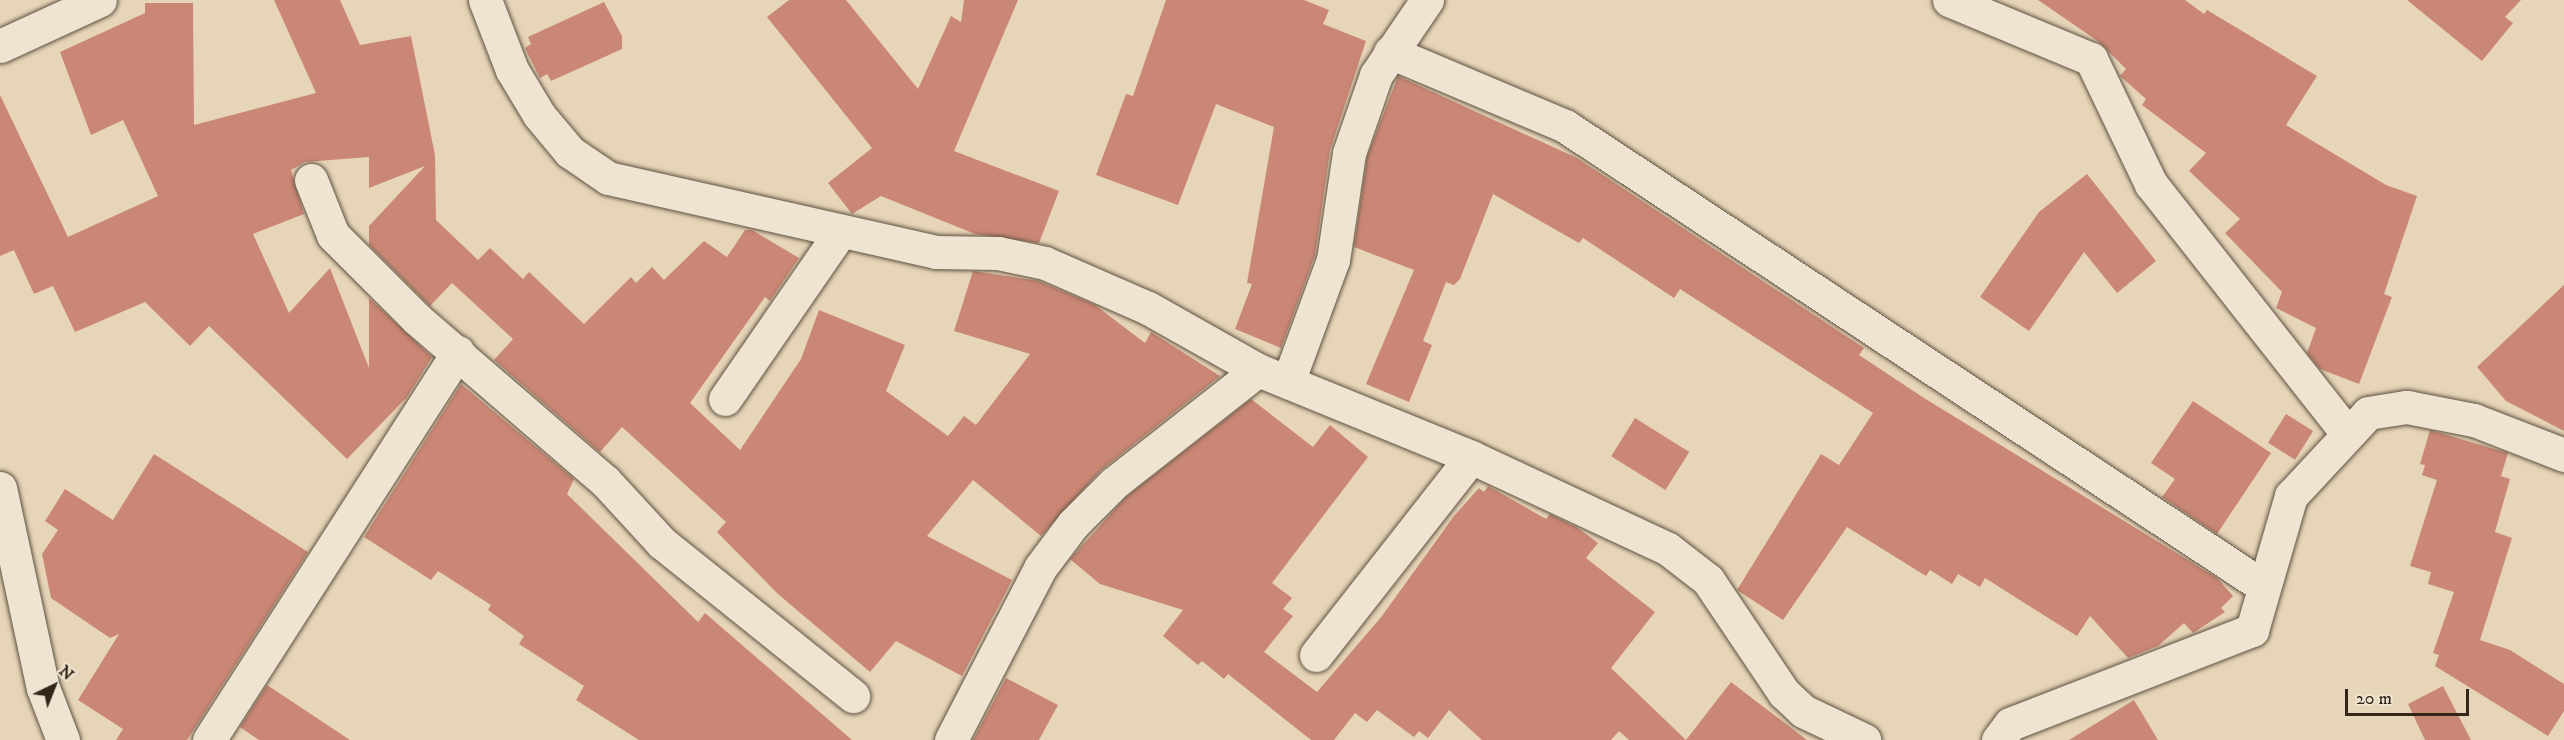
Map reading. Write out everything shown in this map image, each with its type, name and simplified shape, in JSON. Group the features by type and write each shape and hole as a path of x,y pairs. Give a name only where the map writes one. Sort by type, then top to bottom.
{"street":[{"path":"0,46 100,0"},
{"path":"485,0 512,70 539,115 570,152 608,178 936,252 998,253 1045,262 1148,308 1258,369 1472,457 1668,549 1708,579 1784,693 1803,711 1864,740"},
{"path":"1288,382 1334,260 1349,153 1376,75 1427,0"},
{"path":"1949,0 2091,59 2157,193 2346,432"},
{"path":"1390,52 1565,126 2263,586"},
{"path":"311,180 333,236 458,352 605,481 662,543 853,696"},
{"path":"725,399 841,231"},
{"path":"209,740 458,352"},
{"path":"951,740 1040,568 1073,524 1114,483 1258,369"},
{"path":"1998,740 2010,724 2252,630 2290,496 2346,432 2368,413 2407,407 2474,420 2564,455"},
{"path":"1316,655 1472,457"},
{"path":"0,488 43,688 63,740"}],"building":[{"path":"274,0 340,0 360,45 411,36 435,155 436,220 478,260 490,248 523,279 529,272 584,324 631,277 636,283 652,267 664,280 704,241 727,257 745,230 752,230 799,258 770,301 765,297 690,403 740,450 801,359 819,310 905,345 886,391 948,436 964,416 976,425 1030,354 954,331 973,271 1039,281 1095,305 1145,343 1151,332 1220,376 1101,470 1041,536 973,480 927,536 1012,580 962,676 896,641 870,672 778,594 717,532 726,522 622,427 600,452 494,360 513,339 452,283 430,306 369,245 369,226 425,166 369,188 369,157 305,162 291,170 304,214 253,234 289,313 330,268 369,368 369,298 432,357 407,397 347,459 209,326 190,346 145,302 75,332 53,286 34,294 14,250 0,256 0,95 68,237 158,196 123,120 91,135 60,52 145,13 145,3 193,3 194,125 316,93"},
{"path":"789,0 846,0 918,89 951,16 961,22 964,0 1018,0 954,151 1059,191 1039,243 975,234 881,196 852,214 828,183 872,148 767,17"},
{"path":"1166,0 1304,0 1329,10 1323,24 1366,41 1330,150 1315,255 1281,348 1235,329 1252,284 1247,283 1274,127 1216,104 1178,205 1096,175 1126,94 1133,96"},
{"path":"2038,0 2185,0 2204,14 2207,10 2317,76 2286,125 2386,185 2417,196 2384,294 2392,297 2359,384 2320,369 2307,353 2316,328 2276,308 2282,292 2225,233 2240,219 2189,171 2206,153 2142,105 2146,99 2120,76 2126,69 2099,42"},
{"path":"2407,0 2521,0 2505,17 2513,23 2482,61"},
{"path":"604,2 622,36 622,49 551,81 547,74 540,78 525,48 531,44 528,37"},
{"path":"1398,76 1577,158 1864,348 1859,355 1924,398 2217,578 2233,596 2221,608 2225,612 2193,633 2184,623 2158,646 2128,658 2090,616 2077,636 1985,578 1980,587 1958,574 1952,584 1930,570 1926,576 1847,527 1783,620 1737,590 1821,454 1839,465 1873,413 1680,289 1674,298 1583,238 1579,243 1493,194 1460,279 1454,285 1446,282 1423,341 1432,345 1409,402 1366,384 1414,270 1354,247 1367,157"},
{"path":"2087,174 2156,261 2117,293 2084,252 2029,331 1980,297 2039,212"},
{"path":"2564,285 2564,431 2506,401 2477,367"},
{"path":"461,384 574,479 567,494 698,622 705,613 852,740 639,740 576,700 584,686 519,644 524,636 488,610 491,605 438,571 431,580 364,537"},
{"path":"1251,399 1313,447 1330,425 1368,457 1272,583 1292,598 1283,609 1293,616 1264,652 1317,692 1382,616 1454,516 1479,488 1484,492 1488,486 1546,519 1550,514 1578,528 1598,543 1586,558 1655,612 1611,668 1686,740 1629,740 1619,731 1611,740 1482,740 1449,710 1428,738 1419,731 1414,737 1377,710 1367,722 1355,713 1334,740 1311,740 1228,674 1224,679 1202,661 1198,665 1163,636 1183,610 1100,584 1070,559 1126,497"},
{"path":"2193,401 2271,453 2217,534 2162,497 2175,479 2151,463"},
{"path":"2286,414 2313,431 2295,460 2268,443"},
{"path":"1635,418 1689,452 1665,490 1611,456"},
{"path":"2430,430 2508,453 2501,476 2510,479 2495,532 2512,538 2480,640 2510,650 2564,684 2564,711 2548,736 2435,666 2439,655 2433,653 2454,592 2428,584 2431,572 2410,566 2437,480 2422,475 2425,465 2420,464"},
{"path":"154,454 308,552 187,740 116,740 123,729 78,700 119,634 110,638 51,598 42,554 58,530 45,521 65,489 113,520"},
{"path":"1006,678 1058,705 1039,740 973,740"},
{"path":"1731,682 1807,740 1686,740"},
{"path":"267,685 350,740 259,740 240,727"},
{"path":"2443,686 2471,740 2425,740 2408,704"},
{"path":"2134,700 2158,740 2069,740"}]}
